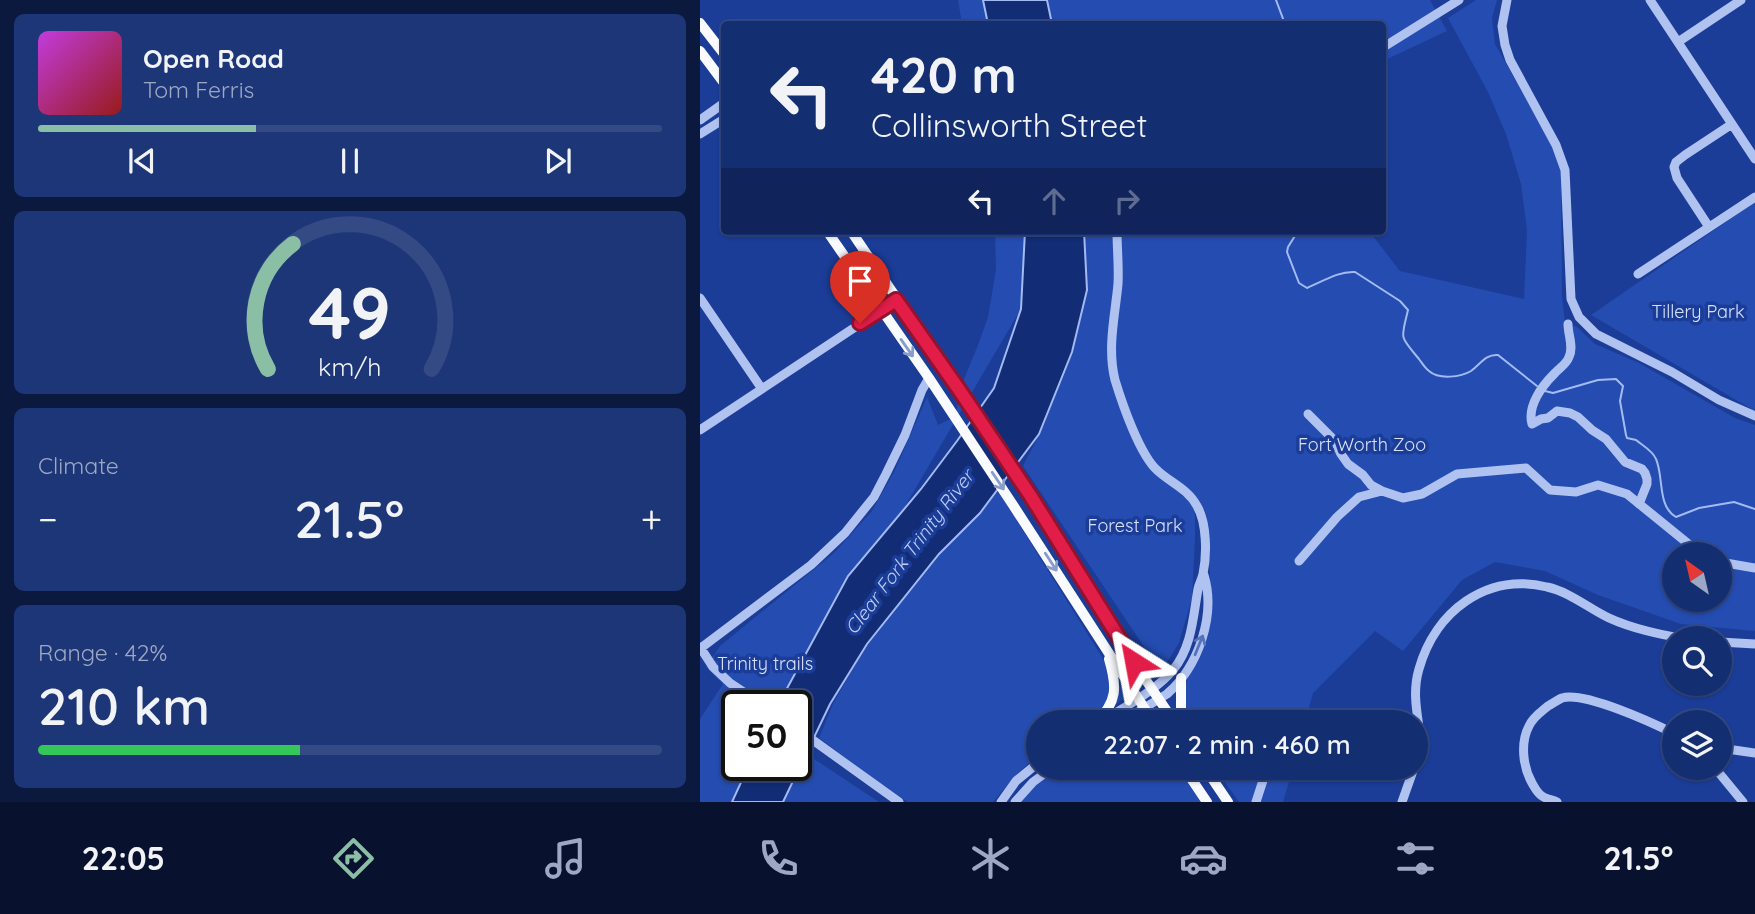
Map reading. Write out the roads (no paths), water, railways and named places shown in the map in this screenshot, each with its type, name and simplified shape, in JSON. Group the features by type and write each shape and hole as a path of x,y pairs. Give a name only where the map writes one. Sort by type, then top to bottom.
{"main road":[{"path":"700,23 721,50"},
{"path":"700,51 721,79"},
{"path":"830,235 955,417 1146,710"},
{"path":"854,235 1030,495 1120,642 1166,710"},
{"path":"929,378 936,373 946,377 962,394"},
{"path":"1105,646 1115,687 1107,710"},
{"path":"1181,678 1181,710"},
{"path":"1192,780 1207,802"},
{"path":"1214,780 1228,802"}],"street":[{"path":"1386,46 1459,0"},
{"path":"1507,0 1502,26 1510,60 1556,145 1565,170 1571,299 1579,317 1596,334 1672,372 1719,400 1755,416"},
{"path":"1650,0 1755,159"},
{"path":"1678,42 1741,0"},
{"path":"700,120 721,105"},
{"path":"700,134 721,121"},
{"path":"1709,227 1677,178 1674,167 1685,155 1732,124"},
{"path":"1638,274 1755,197"},
{"path":"1117,235 1118,286 1111,351 1115,378 1146,457 1156,470 1191,496 1201,513 1205,538 1203,573 1184,653 1175,668 1152,688 1134,710"},
{"path":"700,298 761,389"},
{"path":"700,430 896,300"},
{"path":"1568,324 1571,353 1537,396 1532,424 1558,411 1570,413 1606,439 1625,462 1642,469 1647,479 1639,504"},
{"path":"740,690 713,667 700,648 811,565 845,533 874,497 905,435 929,378"},
{"path":"1308,414 1335,441 1348,464 1371,485 1382,491 1403,498 1422,494 1457,474 1526,468 1550,490 1576,492 1598,485 1627,494 1686,542"},
{"path":"1299,561 1337,517 1359,497 1382,491"},
{"path":"1732,564 1755,568"},
{"path":"1126,710 1159,699 1173,688 1200,645 1208,588 1203,573"},
{"path":"1416,710 1415,687 1423,654 1432,636 1455,609 1489,589 1517,583 1560,590 1611,619 1662,635"},
{"path":"1732,643 1755,644"},
{"path":"1558,802 1538,792 1528,775 1524,759 1529,726 1536,715 1550,704 1572,697 1628,713 1662,728"},
{"path":"812,739 899,802"},
{"path":"1732,750 1755,753"},
{"path":"1001,802 1016,781 1026,773"},
{"path":"1015,802 1036,780"},
{"path":"1256,802 1263,780"},
{"path":"1402,802 1410,780"},
{"path":"1726,780 1743,802"}],"water":[{"path":"983,0 1047,0 1051,21 987,21"},
{"name":"Clear Fork Trinity River","path":"1025,235 1084,235 1087,290 1072,352 1039,434 980,513 939,554 867,644 830,704 812,742 812,690 786,690 848,576 921,489 994,388 1021,309"},
{"path":"742,781 793,781 783,802 732,802"}],"waterway":[{"path":"1276,0 1284,21"},
{"path":"1296,235 1287,252 1299,283 1307,288 1336,275 1355,272 1400,301 1408,310 1403,337 1433,374 1444,377 1462,375 1486,358 1498,355 1537,386"},
{"path":"1545,391 1553,393 1598,380 1616,379 1623,386 1620,401 1627,438 1636,440 1655,456 1663,499 1676,517 1699,508 1734,502 1755,509"}],"park label":[{"name":"Tillery Park","path":"1698,311"},
{"name":"Fort Worth Zoo","path":"1362,444"},
{"name":"Forest Park","path":"1135,525"},
{"name":"Trinity trails","path":"765,663"}]}
